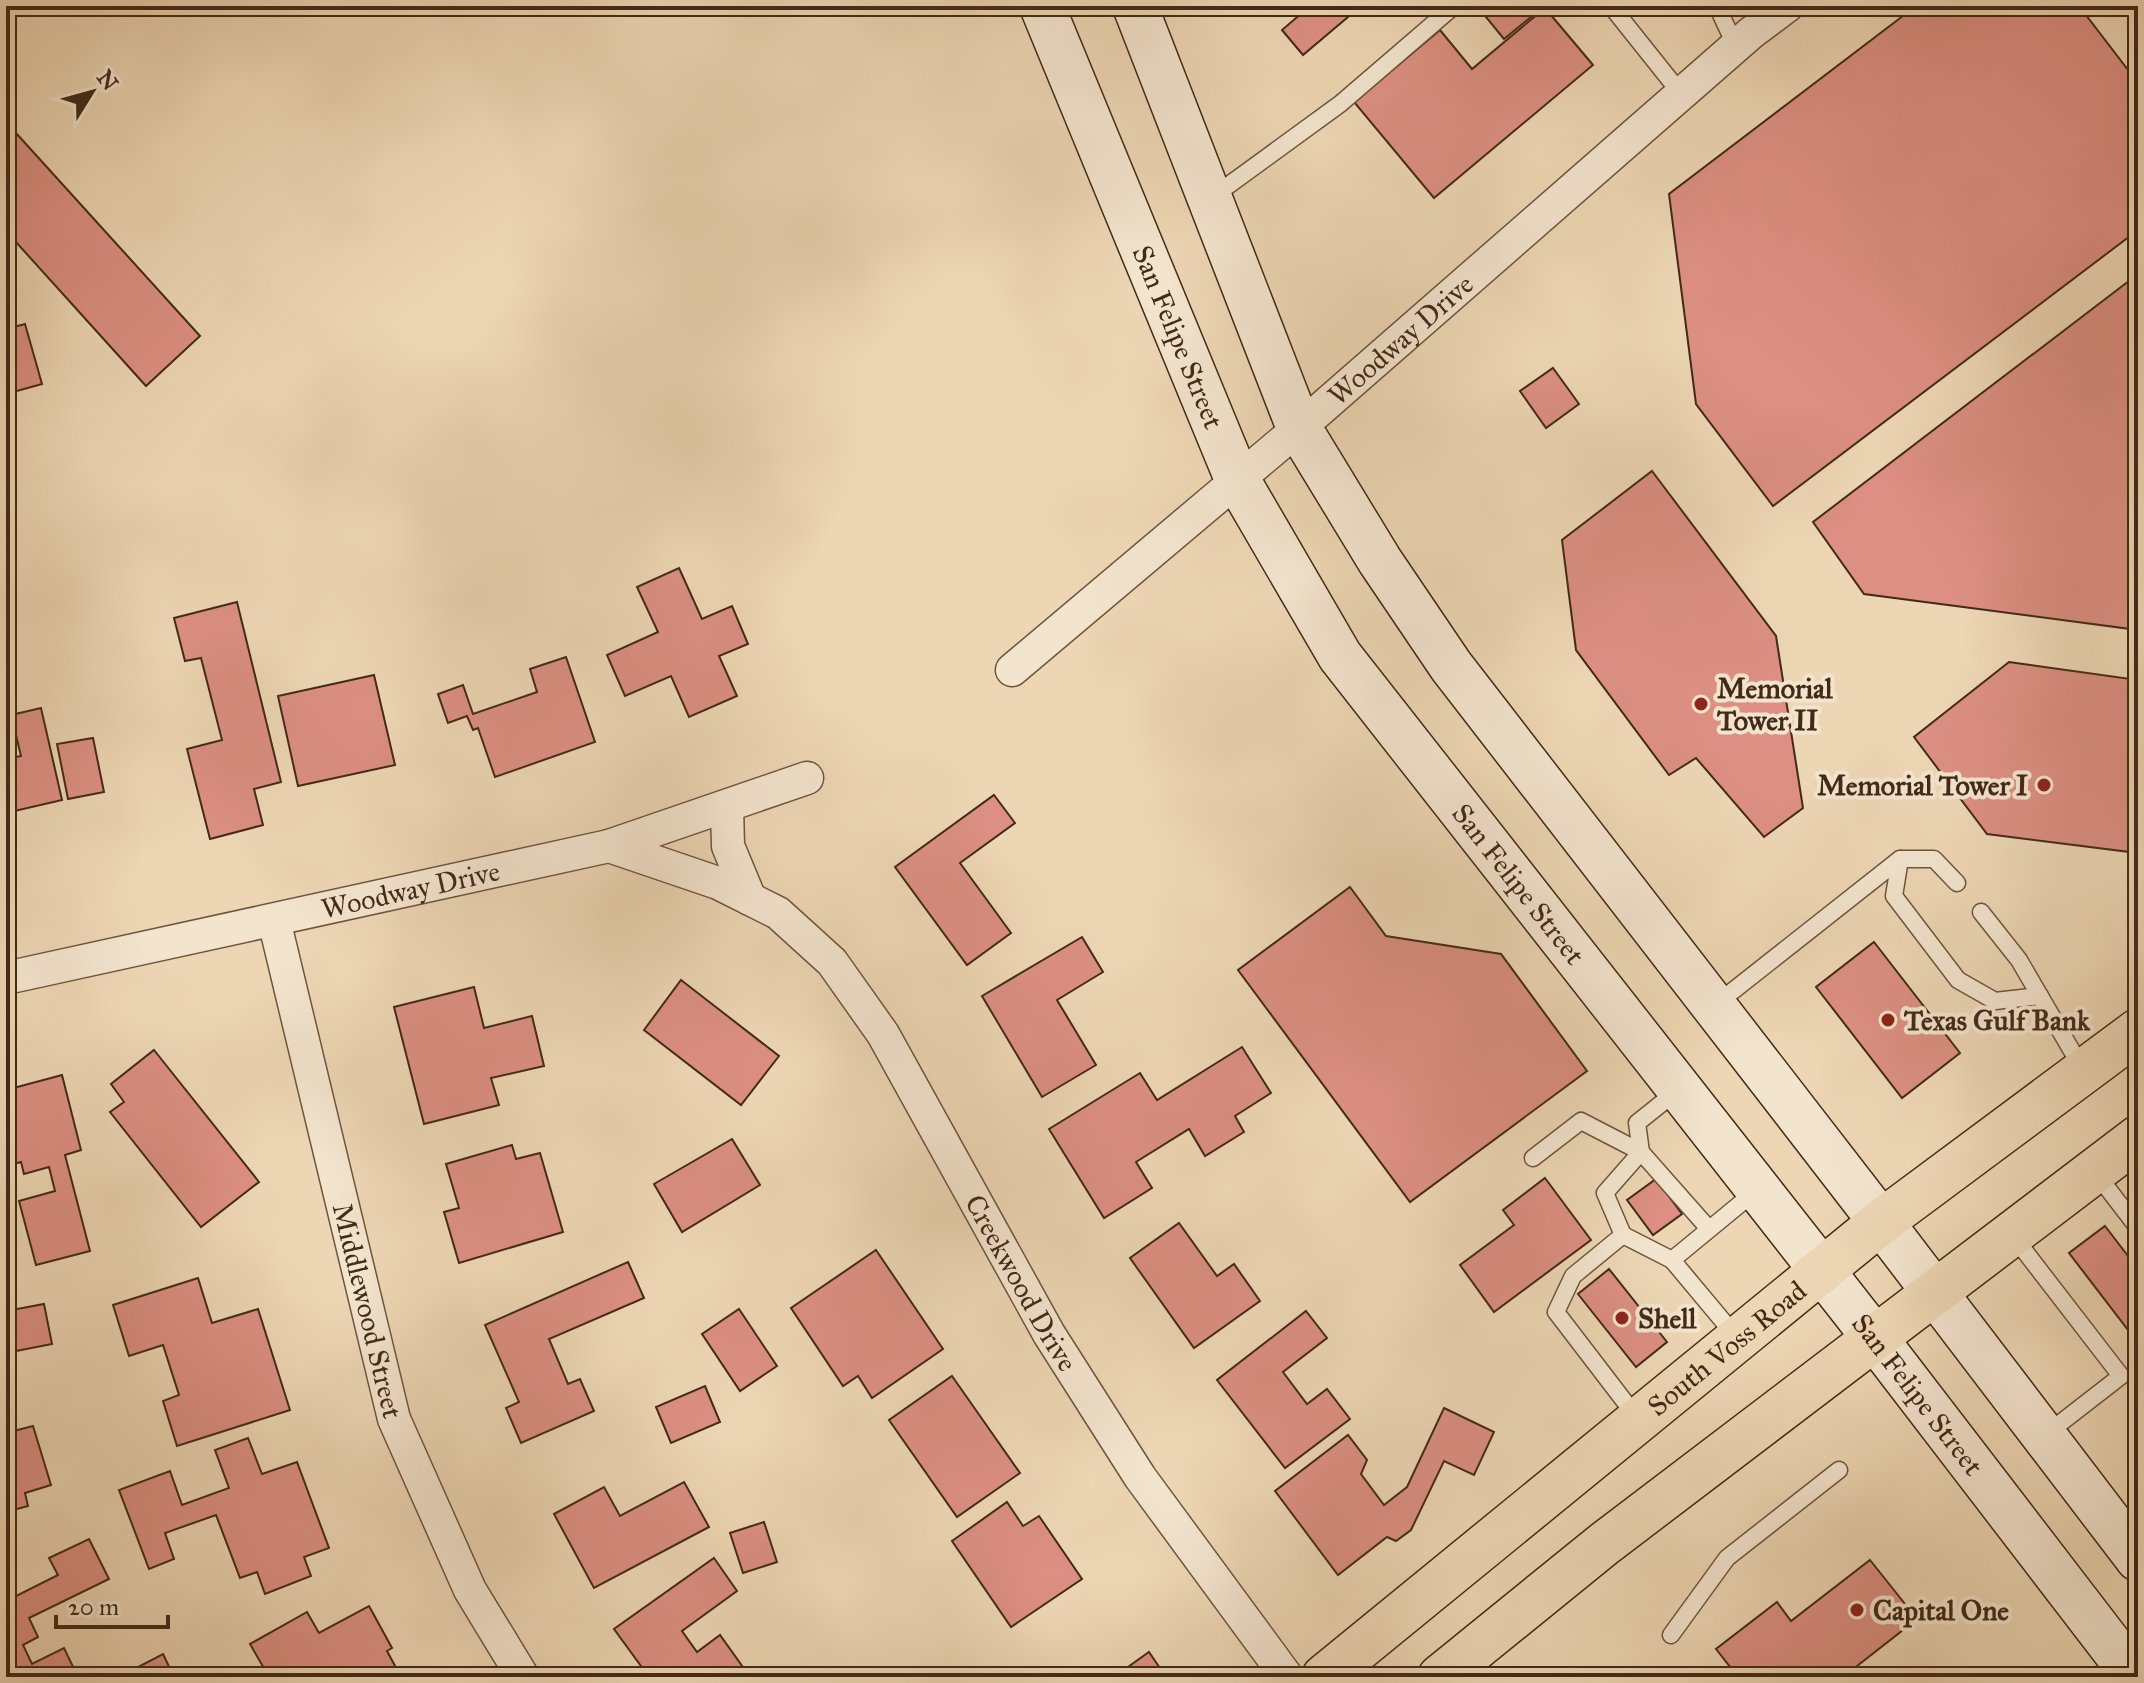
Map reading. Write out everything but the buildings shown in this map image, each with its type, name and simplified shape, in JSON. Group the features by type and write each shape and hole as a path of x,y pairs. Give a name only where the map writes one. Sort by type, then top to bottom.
{"main road":[{"name":"San Felipe Street","path":"1042,6 1237,479 1340,656 1759,1189 2135,1677"},
{"path":"1135,6 1299,428 1380,561 1451,666 2138,1559"},
{"name":"South Voss Road","path":"1324,1677 1881,1222 2138,1031"},
{"path":"1440,1677 1604,1544 2138,1138"}],"street":[{"name":"Woodway Drive","path":"1012,670 1299,428 1787,6"},
{"name":"Woodway Drive","path":"6,978 609,846 807,778"},
{"path":"727,807 728,846 750,899"},
{"name":"Creekwood Drive","path":"609,846 718,883 778,913 832,962 883,1034 1049,1334 1140,1477 1287,1677"},
{"name":"Middlewood Street","path":"274,920 394,1419 470,1590 523,1677"}],"lane":[{"path":"1211,198 1340,104 1454,6"},
{"path":"1611,6 1682,95"},
{"path":"1717,6 1736,47"},
{"path":"1714,1006 1900,859 1934,859 1957,883"},
{"path":"1900,859 1894,896 1958,980 1995,1001 2040,996"},
{"path":"1981,912 2019,960 2083,1071"},
{"path":"1679,1089 1637,1123 1641,1152 1605,1193 1623,1235 1672,1260 1738,1340"},
{"path":"1533,1158 1581,1121 1641,1152 1709,1229"},
{"path":"2094,1171 2138,1228"},
{"path":"1672,1260 1759,1189"},
{"path":"2011,1233 2121,1376 2043,1436"},
{"path":"1623,1235 1573,1276 1556,1312 1639,1420"},
{"path":"1671,1635 1727,1558 1839,1470"}],"place":[{"name":"Memorial Tower II","path":"1701,704"},
{"name":"Memorial Tower I","path":"2044,785"},
{"name":"Texas Gulf Bank","path":"1888,1020"},
{"name":"Shell","path":"1622,1318"},
{"name":"Capital One","path":"1857,1610"}]}
